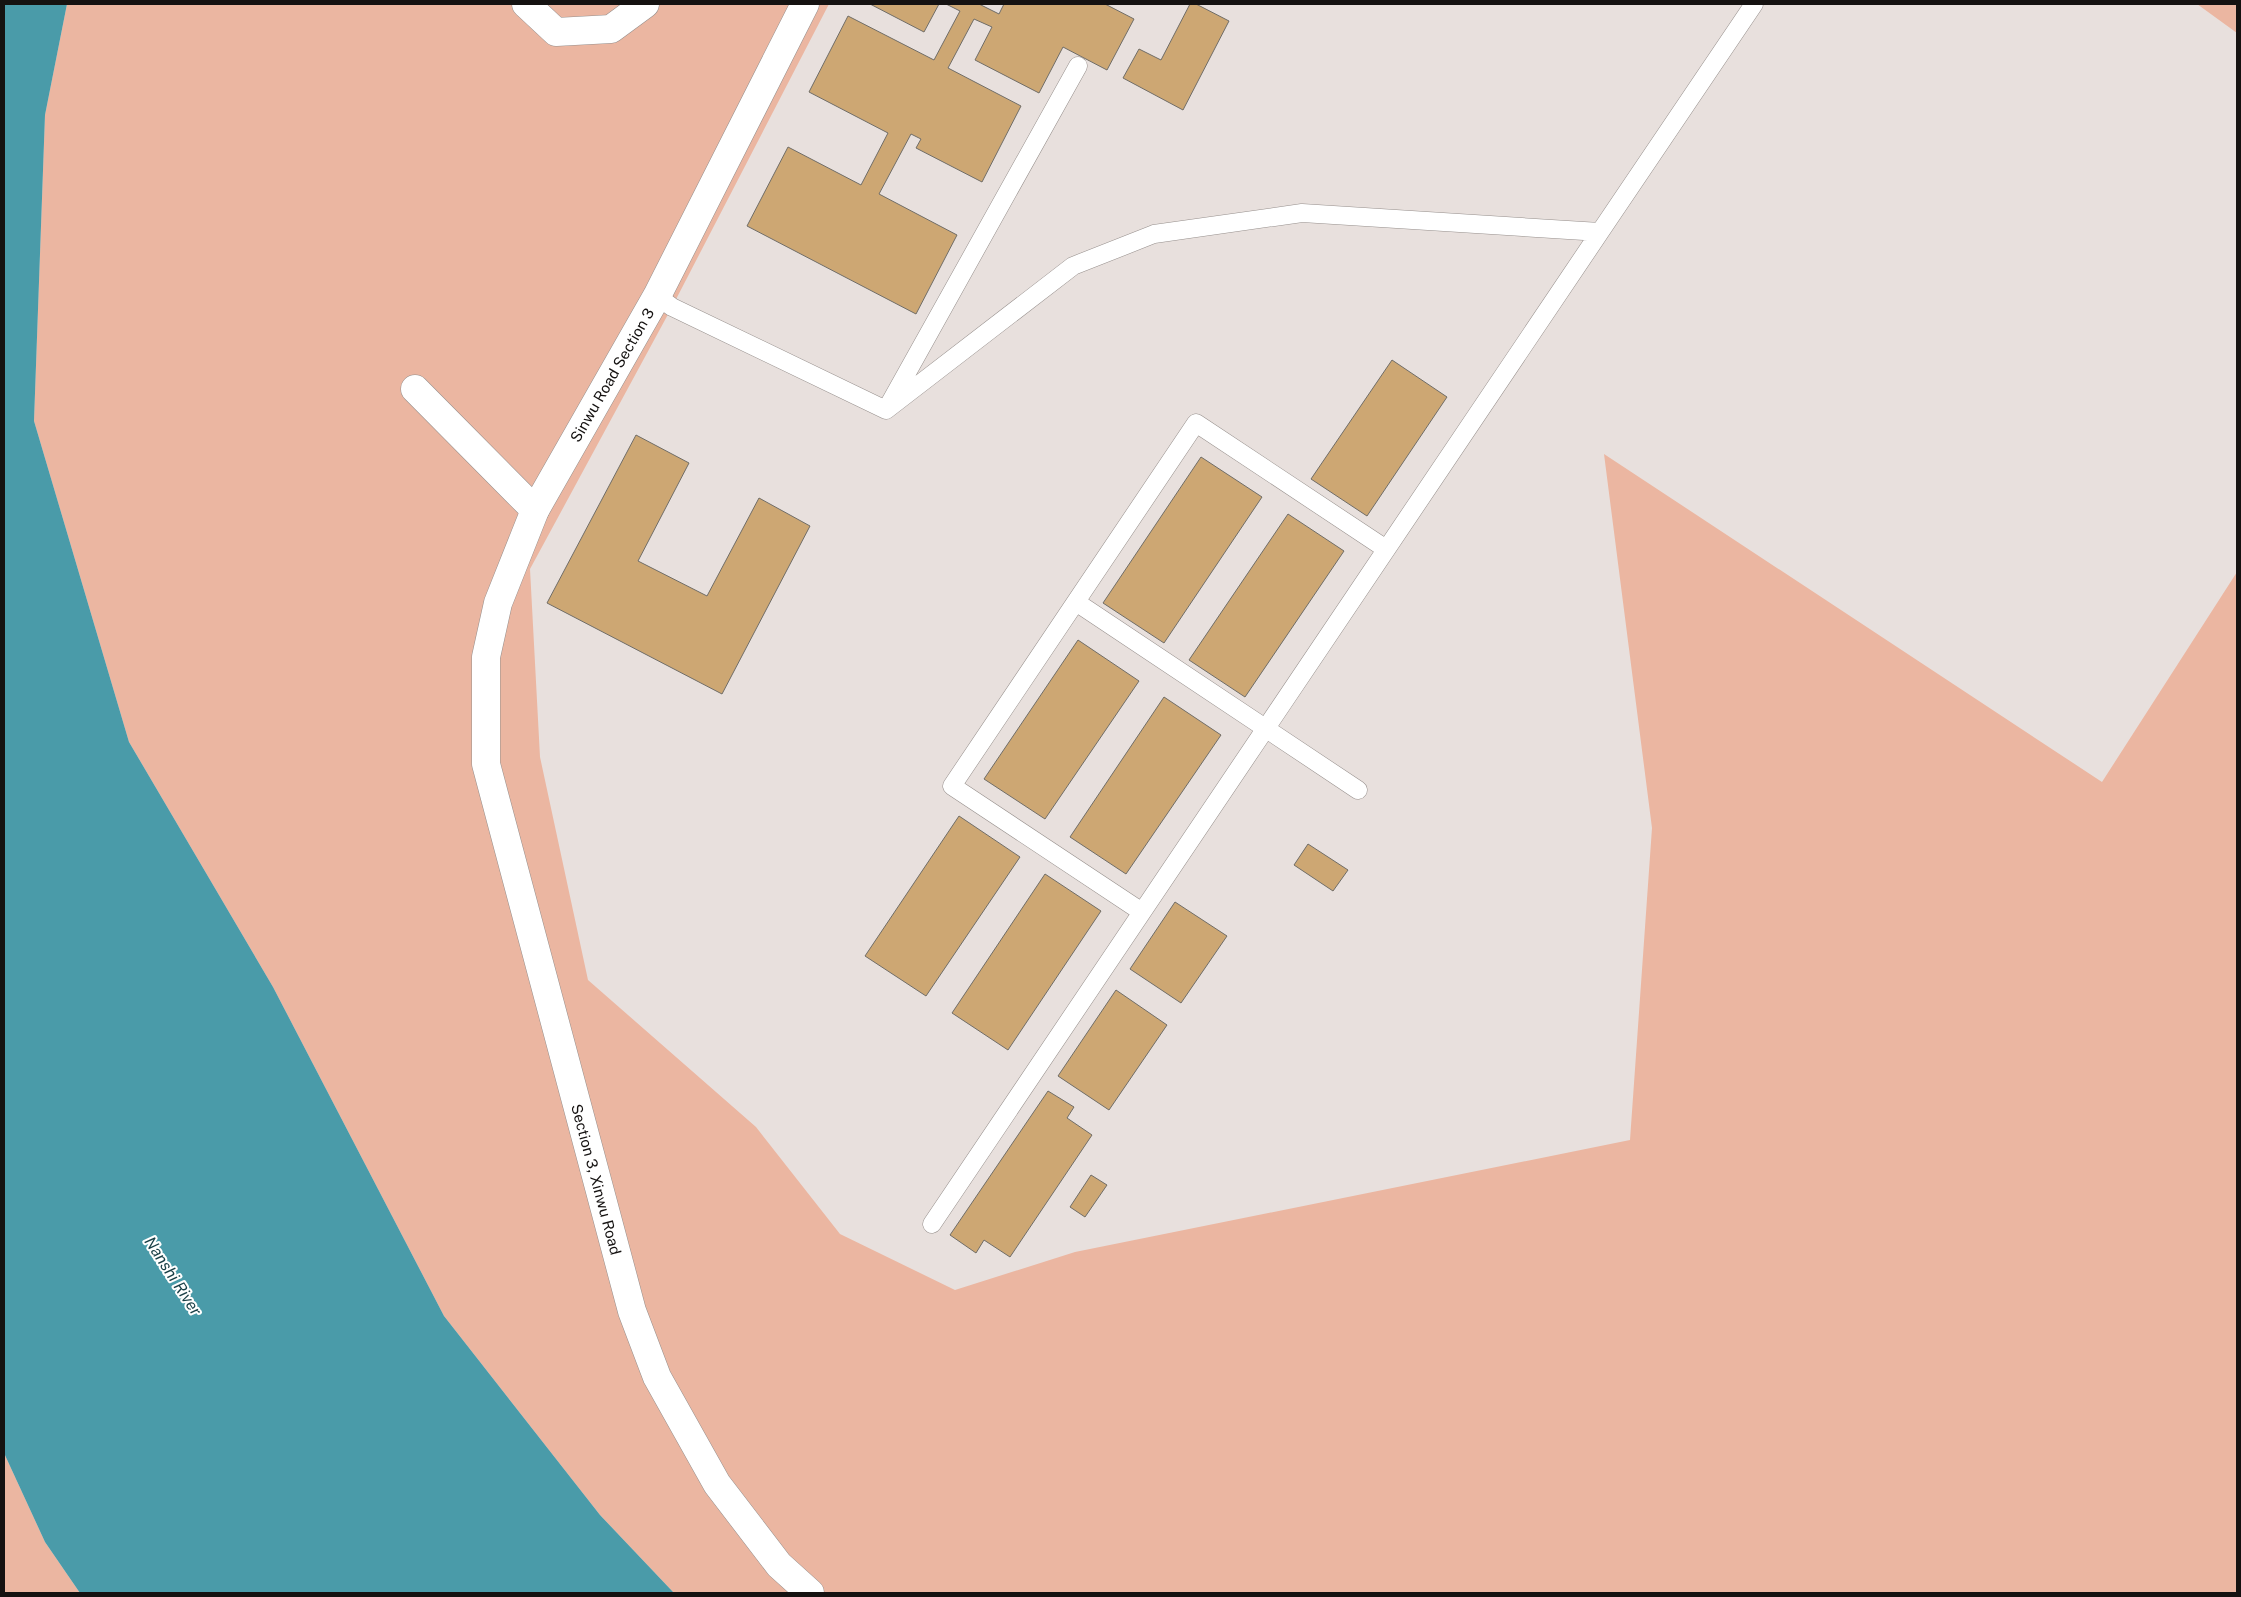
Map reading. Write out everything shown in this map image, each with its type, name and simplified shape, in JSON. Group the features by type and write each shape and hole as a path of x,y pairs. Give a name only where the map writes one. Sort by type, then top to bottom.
{"main road":[{"path":"526,4 556,32 611,29 645,4"},
{"name":"Sinwu Road Section 3","path":"805,4 656,296 535,510 498,603 486,657 486,764 635,1319 656,1377 712,1476 778,1564 810,1593"},
{"path":"415,390 535,510"}],"lane":[{"path":"932,1224 1754,4"},
{"path":"886,410 1078,66"},
{"path":"886,410 1073,266 1154,234 1302,213 1600,232"},
{"path":"656,296 672,307 886,410"},
{"path":"1142,912 952,786 1196,423 1386,549"},
{"path":"1076,602 1358,790"}],"shaded area":[{"path":"67,4 829,4 672,307 530,569 540,757 588,980 756,1127 840,1234 955,1290 1075,1252 1630,1140 1652,828 1604,454 2102,782 2237,572 2237,1593 674,1593 600,1515 444,1316 273,987 129,742 34,421 45,115"},
{"path":"2197,4 2237,4 2237,33"},
{"path":"4,1453 45,1542 80,1593 4,1593"}],"water":[{"name":"Nanshi River","path":"4,4 67,4 45,115 34,421 129,742 273,987 444,1316 600,1515 674,1593 80,1593 45,1542 4,1453"}],"building":[{"path":"870,4 939,4 924,32"},
{"path":"946,4 979,4 999,14 1004,4 1105,4 1134,19 1107,70 1063,47 1039,93 975,60 992,27 974,19 948,68 1021,106 982,182 916,148 921,139 911,134 879,194 957,235 916,314 747,226 788,147 861,185 888,133 809,92 848,16 934,60 960,11"},
{"path":"1190,4 1196,4 1229,21 1183,110 1123,78 1139,49 1161,60"},
{"path":"1392,360 1447,397 1367,516 1311,479"},
{"path":"636,435 689,463 638,561 707,596 759,498 810,526 722,694 547,603"},
{"path":"1201,457 1262,497 1164,643 1103,603"},
{"path":"1288,514 1344,551 1245,697 1189,660"},
{"path":"1078,640 1139,681 1045,819 984,779"},
{"path":"1164,697 1221,735 1126,874 1070,837"},
{"path":"959,816 1020,857 926,996 865,956"},
{"path":"1308,844 1348,870 1333,891 1294,865"},
{"path":"1045,874 1101,911 1008,1050 952,1013"},
{"path":"1175,902 1227,936 1181,1003 1130,969"},
{"path":"1116,990 1167,1025 1109,1110 1058,1076"},
{"path":"1048,1091 1074,1107 1067,1118 1092,1135 1010,1257 984,1240 976,1253 950,1235"},
{"path":"1091,1175 1107,1185 1085,1217 1070,1207"}]}
